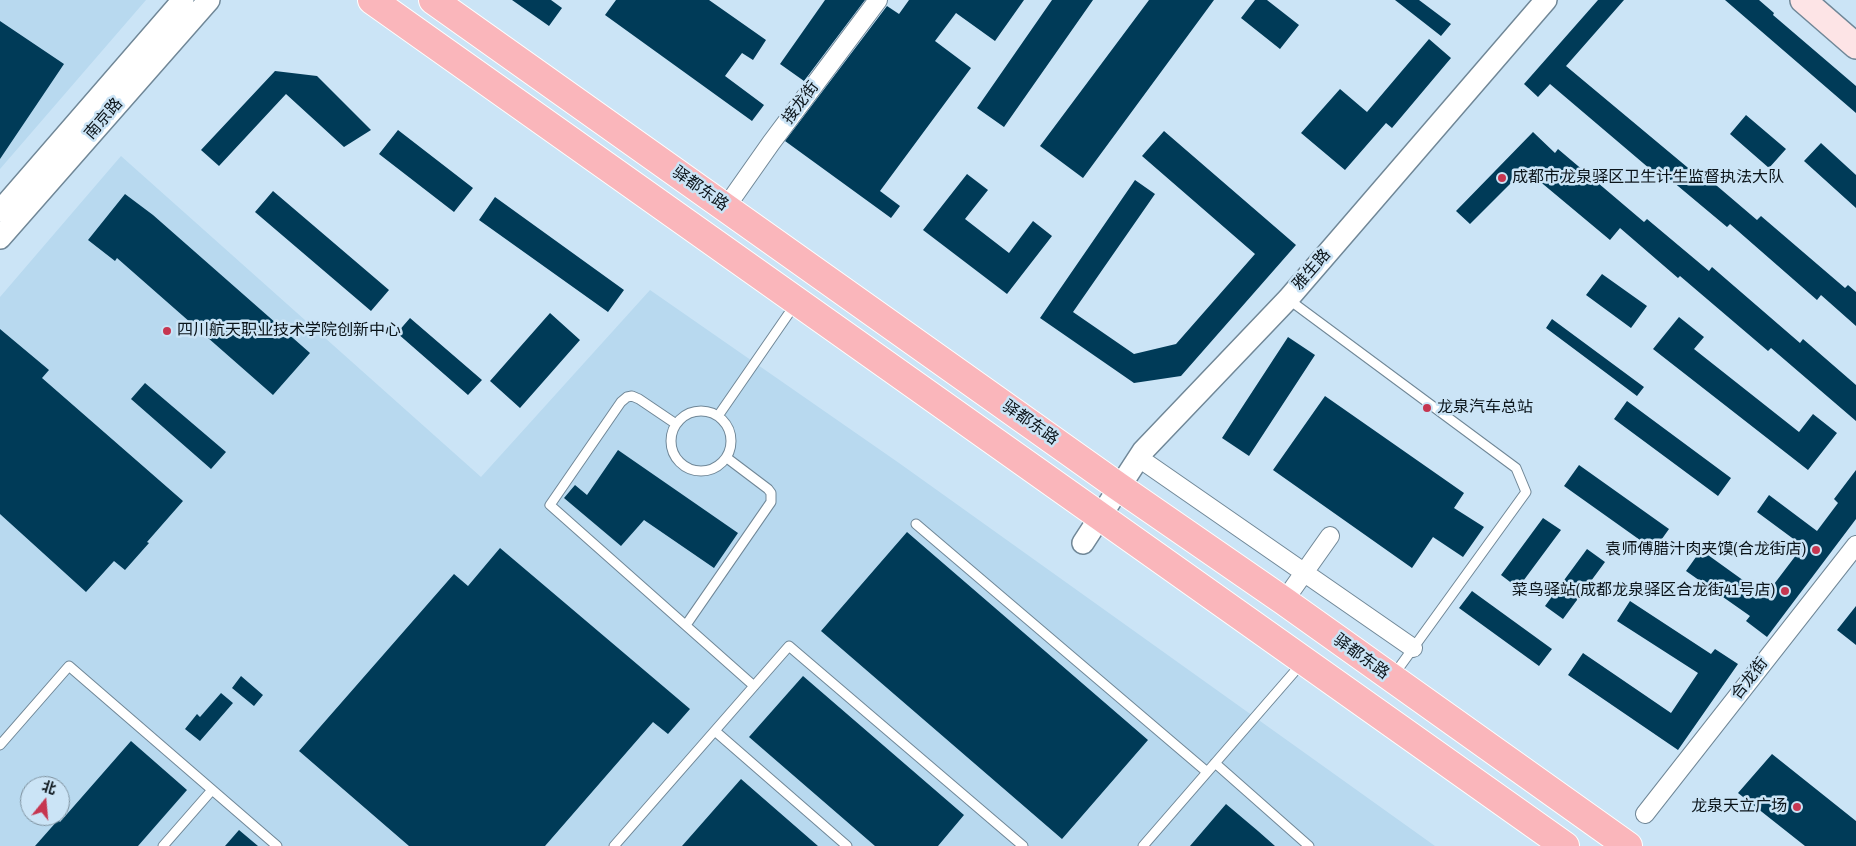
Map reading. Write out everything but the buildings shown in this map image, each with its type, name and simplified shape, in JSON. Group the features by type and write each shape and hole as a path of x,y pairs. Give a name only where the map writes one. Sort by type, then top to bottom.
{"highway":[{"path":"372,0 1565,846"},
{"name":"驿都东路","path":"433,0 1628,846"}],"main road":[{"path":"1803,0 1856,46"},
{"path":"1821,0 1856,30"}],"street":[{"path":"0,211 183,0"},
{"name":"南京路","path":"0,238 209,0"},
{"name":"接龙街","path":"726,207 878,0"},
{"name":"雅生路","path":"1083,543 1143,451 1288,299 1546,0"},
{"path":"1139,458 1413,648"},
{"path":"1284,601 1330,536"},
{"name":"合龙街","path":"1645,814 1856,545"}],"lane":[{"path":"1288,299 1516,468 1526,492 1392,679"},
{"path":"718,416 797,301"},
{"path":"676,424 639,399 632,396 627,397 621,402 550,505 754,686"},
{"path":"694,411 704,411 718,416 728,428 731,438 731,448 726,458 720,466 700,472 682,466 675,458 671,449 670,439 676,424 685,415 694,411"},
{"path":"686,625 771,502 771,493 768,488 726,458"},
{"path":"916,524 1207,772"},
{"path":"614,846 789,646 1019,845"},
{"path":"1143,846 1304,661"},
{"path":"0,744 69,666 277,846"},
{"path":"715,730 847,846"},
{"path":"1215,763 1310,846"},
{"path":"163,846 212,790"}],"shaded area":[{"path":"0,0 146,0 0,169"},
{"path":"121,156 481,477 650,290 899,463 1435,846 0,846 0,297"}],"place":[{"name":"成都市龙泉驿区卫生计生监督执法大队","path":"1502,178"},
{"name":"四川航天职业技术学院创新中心","path":"167,331"},
{"name":"龙泉汽车总站","path":"1427,408"},
{"name":"袁师傅腊汁肉夹馍(合龙街店)","path":"1816,550"},
{"name":"菜鸟驿站(成都龙泉驿区合龙街41号店)","path":"1785,591"},
{"name":"龙泉天立广场","path":"1797,807"}]}
